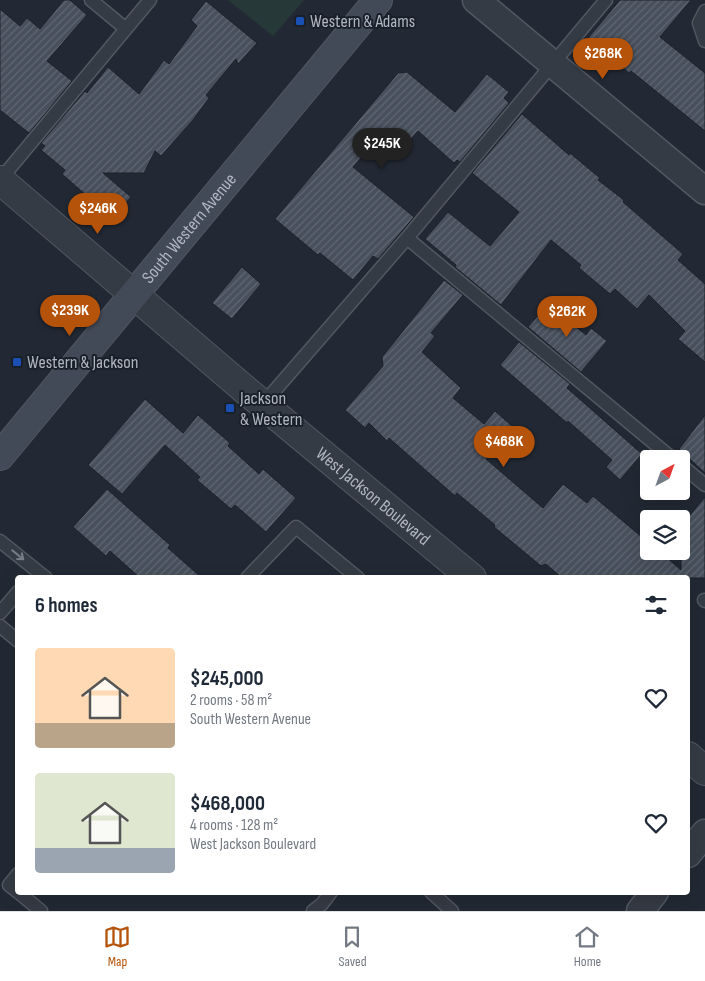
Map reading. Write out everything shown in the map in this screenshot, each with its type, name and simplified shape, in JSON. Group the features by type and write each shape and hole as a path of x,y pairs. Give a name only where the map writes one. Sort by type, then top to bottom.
{"main road":[{"name":"South Western Avenue","path":"0,456 378,0"}],"street":[{"path":"476,0 702,183"},
{"name":"West Jackson Boulevard","path":"0,180 263,404 468,575"},
{"path":"690,758 705,771"},
{"path":"690,852 705,833"},
{"path":"640,911 653,895"}],"lane":[{"path":"91,0 126,29"},
{"path":"0,180 150,0"},
{"path":"263,404 407,238 606,0"},
{"path":"705,11 699,23 705,41"},
{"path":"407,238 662,450"},
{"path":"690,472 705,485"},
{"path":"250,575 296,527 354,575"},
{"path":"0,541 37,575"},
{"path":"0,614 15,596"},
{"path":"0,626 15,638"},
{"path":"15,877 9,884 15,889"},
{"path":"22,895 41,911"},
{"path":"322,909 329,895"},
{"path":"433,895 452,911"}],"shaded area":[{"path":"228,0 304,0 273,36"}],"building":[{"path":"64,0 70,0 87,15 47,61 72,81 29,133 0,110 0,9 20,26 27,18 40,29"},
{"path":"620,0 691,0 660,37 705,73 705,131 631,71 629,73 588,38"},
{"path":"206,1 257,43 238,64 236,59 206,95 209,98 193,120 161,156 155,151 144,173 103,173 131,197 112,218 62,174 65,170 41,150 45,146 41,143 108,67 139,94 164,60 169,64 197,26 191,20"},
{"path":"407,72 455,112 487,74 509,92 504,98 509,103 460,162 457,160 454,163 418,131 401,150 382,134 353,167 414,217 378,259 373,256 353,280 320,253 318,255 275,219 398,73"},
{"path":"522,114 569,155 570,153 600,178 598,180 624,200 623,202 683,254 678,260 705,284 705,362 678,339 685,331 649,295 637,309 615,289 610,294 579,268 581,265 551,240 501,305 425,239 448,212 490,246 519,212 472,173"},
{"path":"242,267 261,284 232,319 212,303"},
{"path":"444,280 463,295 431,333 435,336 422,352 461,388 453,398 484,424 495,411 512,426 486,459 543,508 563,484 587,503 593,496 640,535 640,560 669,560 681,570 681,560 690,560 690,515 705,497 705,578 690,578 690,575 559,575 546,564 541,566 457,493 455,496 389,438 387,441 369,423 365,428 345,410 383,366 382,357"},
{"path":"548,304 586,335 591,328 607,341 581,372 528,327"},
{"path":"519,342 570,384 567,388 640,452 640,456 620,480 606,467 612,460 500,365"},
{"path":"145,399 183,433 198,415 230,443 228,446 259,474 263,469 296,498 266,532 235,505 231,509 197,480 200,477 165,445 122,494 88,465"},
{"path":"705,415 705,473 690,459 690,450 679,449"},
{"path":"107,489 170,545 168,548 199,575 137,575 110,551 106,556 73,527"}],"place":[{"name":"Western & Adams","path":"300,21"},
{"name":"Western & Jackson","path":"17,362"},
{"name":"Jackson & Western","path":"230,408"}]}
